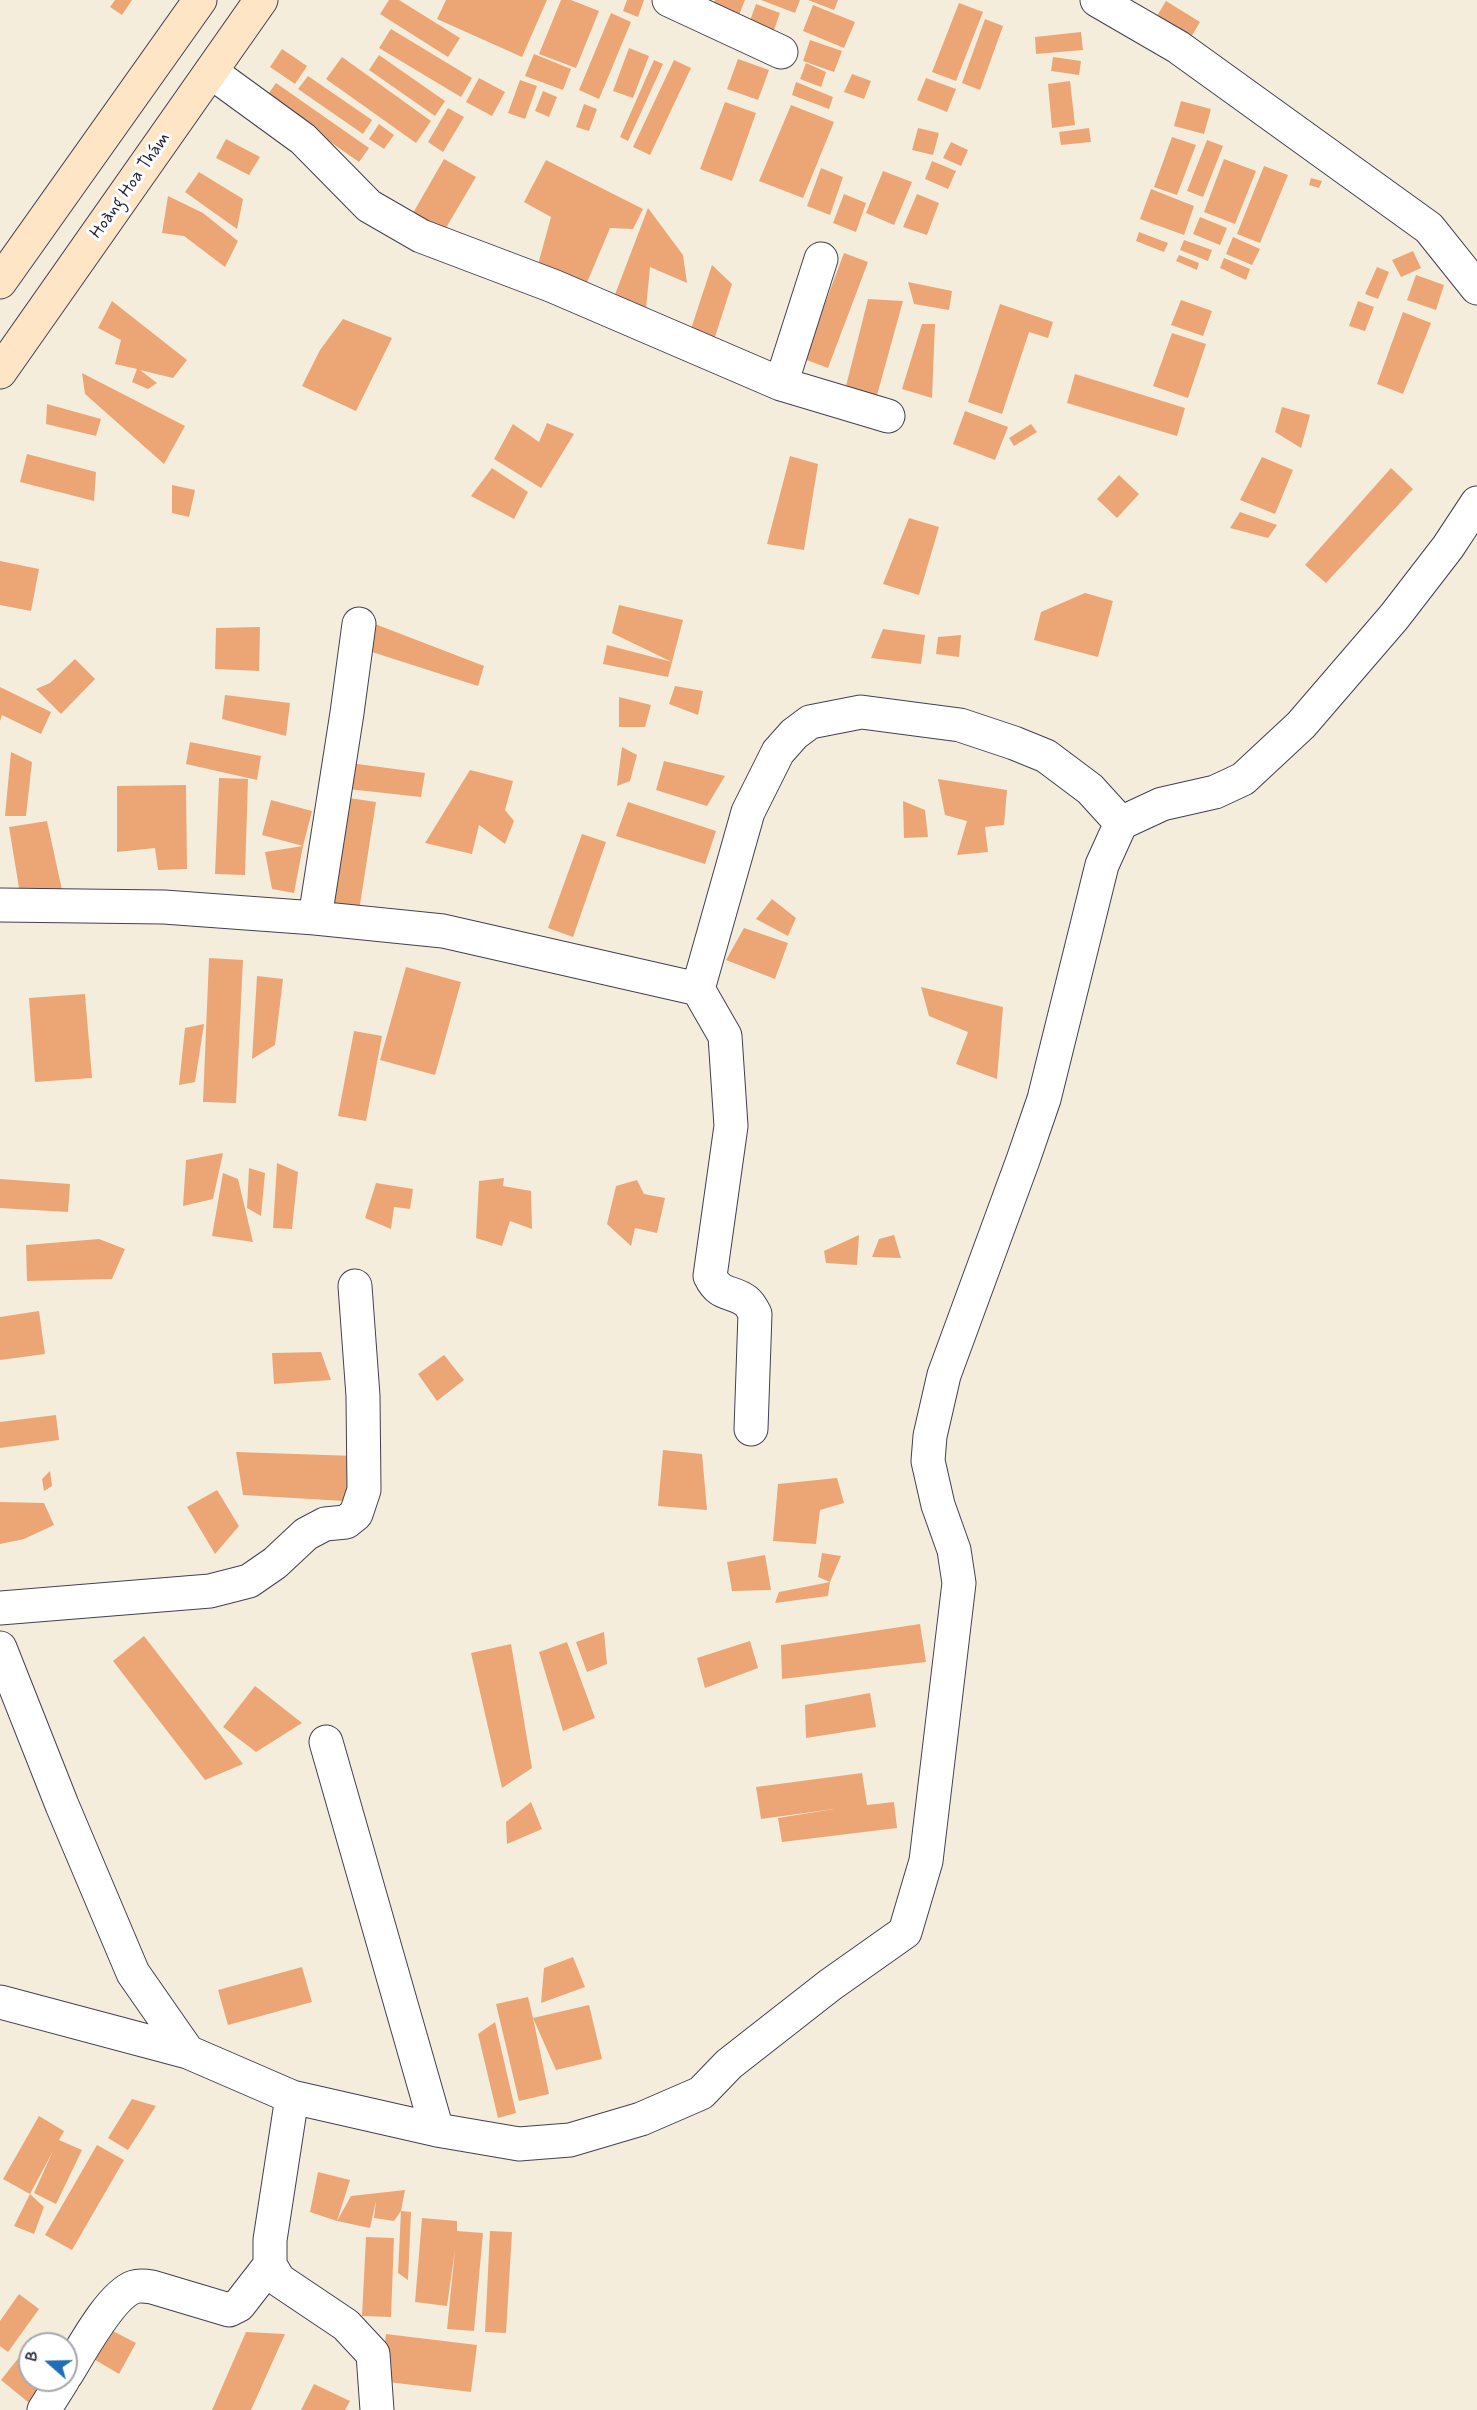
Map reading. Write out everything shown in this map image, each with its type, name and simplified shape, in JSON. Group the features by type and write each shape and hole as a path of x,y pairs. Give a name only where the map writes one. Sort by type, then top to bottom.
{"main road":[{"path":"0,282 200,0"},
{"name":"Hoàng Hoa Thám","path":"0,372 261,0"}],"street":[{"path":"669,0 781,52"},
{"path":"1097,0 1178,47 1429,228 1477,288"},
{"path":"211,72 303,139 369,206 421,236 552,286 781,384 888,416"},
{"path":"781,384 821,259"},
{"path":"0,2002 188,2052 292,2097 437,2130 519,2144 570,2140 641,2119 701,2093 729,2064 830,1985 905,1932 926,1861 959,1583 954,1550 938,1505 928,1461 930,1436 944,1374 1044,1099 1102,865 1121,823 1162,804 1215,792 1243,779 1301,725 1394,617 1448,547 1477,503"},
{"path":"315,918 359,624"},
{"path":"751,1429 755,1314 746,1301 715,1287 710,1276 731,1126 725,1036 698,989 748,812 778,752 794,734 810,722 861,712 960,725 1014,742 1046,756 1090,789 1121,823"},
{"path":"0,905 164,907 315,918 442,931 698,989"},
{"path":"0,1608 210,1591 249,1581 276,1563 306,1534 325,1524 346,1522 356,1515 364,1490 363,1396 355,1286"},
{"path":"0,1648 62,1805 133,1973 188,2052"},
{"path":"326,1742 437,2130"},
{"path":"292,2097 270,2240 270,2265 279,2280 346,2325 373,2354 377,2410"},
{"path":"78,2356 114,2300 131,2288 152,2287 229,2310 239,2305 270,2265"},
{"path":"44,2410 55,2392"}],"building":[{"path":"115,0 132,0 122,15 110,7"},
{"path":"389,0 399,0 460,38 448,57 380,14"},
{"path":"446,0 547,0 522,57 437,19"},
{"path":"561,0 571,0 599,11 576,68 539,54"},
{"path":"627,0 644,0 638,17 623,11"},
{"path":"715,0 745,0 737,20 711,10"},
{"path":"761,0 800,0 795,13"},
{"path":"808,0 838,0 834,10"},
{"path":"1166,1 1200,22 1191,37 1157,16"},
{"path":"959,3 983,12 956,81 932,72"},
{"path":"756,4 780,13 772,36 748,26"},
{"path":"813,5 855,22 844,48 803,31"},
{"path":"611,13 631,22 599,99 579,90"},
{"path":"985,19 1003,26 980,90 962,83"},
{"path":"391,29 472,78 461,97 379,48"},
{"path":"1081,32 1083,50 1036,54 1035,37"},
{"path":"810,40 842,51 834,72 803,61"},
{"path":"629,48 649,56 633,98 613,91"},
{"path":"282,49 307,66 295,84 270,67"},
{"path":"534,54 571,69 563,90 525,76"},
{"path":"379,55 445,101 435,116 369,70"},
{"path":"342,57 431,121 416,143 326,79"},
{"path":"1053,57 1081,61 1079,75 1051,71"},
{"path":"738,59 769,70 758,100 727,89"},
{"path":"654,60 663,64 628,141 620,137"},
{"path":"674,60 691,68 650,155 633,147"},
{"path":"806,63 826,72 821,87 800,79"},
{"path":"852,74 871,81 864,99 844,92"},
{"path":"308,76 372,120 363,134 298,89"},
{"path":"479,78 505,92 492,116 466,102"},
{"path":"926,78 956,89 947,112 917,100"},
{"path":"520,80 537,86 525,119 508,113"},
{"path":"1070,81 1075,125 1052,128 1048,84"},
{"path":"796,82 833,97 829,109 792,95"},
{"path":"276,83 369,148 359,162 266,97"},
{"path":"543,91 557,97 549,117 535,111"},
{"path":"1181,101 1211,109 1204,134 1174,126"},
{"path":"725,102 756,113 732,181 700,169"},
{"path":"584,104 597,109 589,131 576,127"},
{"path":"791,105 834,122 803,198 759,181"},
{"path":"448,108 464,117 443,152 428,142"},
{"path":"379,124 394,135 384,149 369,139"},
{"path":"918,128 939,133 933,155 912,150"},
{"path":"1089,128 1091,142 1061,145 1059,132"},
{"path":"1172,137 1196,145 1177,195 1154,187"},
{"path":"226,139 260,157 249,175 216,158"},
{"path":"1207,140 1223,146 1203,197 1187,191"},
{"path":"951,142 968,150 961,166 943,158"},
{"path":"444,159 476,177 440,238 409,220"},
{"path":"1224,159 1256,171 1235,224 1204,212"},
{"path":"546,160 643,209 633,229 610,228 583,292 536,272 551,217 524,202"},
{"path":"932,161 956,171 948,189 925,179"},
{"path":"1264,166 1288,175 1260,243 1237,234"},
{"path":"821,168 843,177 830,215 807,206"},
{"path":"883,171 912,182 894,225 866,213"},
{"path":"199,172 243,199 237,229 185,192"},
{"path":"1311,178 1322,181 1319,188 1309,185"},
{"path":"1151,189 1194,206 1184,235 1140,219"},
{"path":"844,194 866,203 856,232 833,223"},
{"path":"917,194 939,203 927,235 903,227"},
{"path":"168,196 203,213 238,241 225,267 184,236 162,233"},
{"path":"648,208 683,255 687,283 650,267 645,319 611,305"},
{"path":"1200,217 1227,228 1220,245 1193,234"},
{"path":"1139,232 1168,243 1164,252 1136,241"},
{"path":"1233,237 1260,249 1252,265 1226,254"},
{"path":"1184,240 1212,250 1208,261 1180,250"},
{"path":"1413,251 1421,268 1401,277 1392,260"},
{"path":"844,253 868,262 828,368 804,359"},
{"path":"1179,255 1199,263 1197,270 1176,261"},
{"path":"1224,258 1250,269 1246,280 1220,268"},
{"path":"712,265 732,284 713,343 689,335"},
{"path":"1377,267 1389,272 1378,299 1365,294"},
{"path":"1416,275 1444,285 1436,310 1407,300"},
{"path":"908,282 952,291 949,310 914,304"},
{"path":"868,299 903,301 874,406 843,398"},
{"path":"1181,300 1212,311 1203,336 1171,325"},
{"path":"112,301 187,360 173,378 140,370 157,383 148,389 132,382 137,369 115,364 121,340 98,328"},
{"path":"1358,301 1374,307 1365,331 1349,326"},
{"path":"1000,304 1053,322 1048,338 1029,332 1002,414 968,402"},
{"path":"1403,312 1431,323 1403,394 1377,384"},
{"path":"343,319 392,338 356,411 302,386 320,350"},
{"path":"922,324 935,324 932,398 902,389"},
{"path":"1172,333 1206,344 1188,398 1153,386"},
{"path":"82,373 185,426 164,464 85,394"},
{"path":"1075,374 1185,408 1177,436 1067,403"},
{"path":"47,404 101,419 96,436 46,424"},
{"path":"1282,407 1310,415 1301,448 1275,432"},
{"path":"965,411 1008,427 995,460 953,444"},
{"path":"547,423 574,434 541,488 494,459 513,424 539,442"},
{"path":"1031,424 1037,432 1014,446 1009,438"},
{"path":"27,454 96,472 94,501 20,482"},
{"path":"790,456 818,464 804,550 767,544"},
{"path":"1262,457 1293,470 1275,514 1240,500"},
{"path":"492,468 528,492 514,519 471,496"},
{"path":"1391,468 1413,489 1326,583 1305,565"},
{"path":"1119,475 1139,494 1117,518 1097,499"},
{"path":"172,485 195,490 189,517 172,513"},
{"path":"1240,512 1277,525 1268,538 1230,528"},
{"path":"909,518 939,527 919,595 883,584"},
{"path":"0,561 39,569 31,611 0,605"},
{"path":"1085,593 1113,601 1098,657 1034,640 1041,612"},
{"path":"619,605 683,620 672,662 612,633"},
{"path":"375,624 484,666 478,686 372,652"},
{"path":"260,627 259,671 215,669 216,628"},
{"path":"883,629 925,635 921,664 871,658"},
{"path":"961,635 959,657 936,654 938,637"},
{"path":"607,645 672,662 668,677 603,664"},
{"path":"75,659 95,679 61,714 36,689 50,683"},
{"path":"675,686 703,691 698,715 669,704"},
{"path":"0,687 51,712 41,734 2,715 0,721"},
{"path":"225,695 290,703 286,736 222,719"},
{"path":"619,697 651,705 645,727 619,727"},
{"path":"190,742 261,756 257,780 186,764"},
{"path":"622,747 637,755 630,781 617,786"},
{"path":"11,752 32,762 26,816 5,816"},
{"path":"664,761 725,776 707,806 656,790"},
{"path":"350,763 425,773 421,797 348,789"},
{"path":"470,770 513,781 505,810 514,821 505,844 479,825 472,854 425,843"},
{"path":"219,778 248,779 245,875 215,874"},
{"path":"938,779 1007,790 1004,825 985,827 988,852 957,855 967,821 945,815"},
{"path":"186,785 187,869 158,870 155,848 117,852 117,786"},
{"path":"349,798 376,802 359,911 324,906"},
{"path":"271,800 312,811 303,846 262,835"},
{"path":"903,801 925,810 928,837 904,838"},
{"path":"628,802 716,831 705,864 616,836"},
{"path":"47,821 62,890 21,900 9,827"},
{"path":"582,834 606,842 573,937 548,928"},
{"path":"303,846 294,893 272,889 265,852"},
{"path":"772,899 796,918 788,936 756,919"},
{"path":"744,928 788,943 775,979 726,960"},
{"path":"209,958 243,960 236,1103 203,1102"},
{"path":"406,967 461,982 435,1075 380,1060"},
{"path":"257,976 283,979 275,1045 252,1059"},
{"path":"921,987 1003,1007 997,1079 956,1064 968,1032 929,1016"},
{"path":"85,994 92,1078 35,1082 29,998"},
{"path":"204,1024 195,1082 179,1085 185,1028"},
{"path":"354,1031 382,1036 366,1121 338,1116"},
{"path":"223,1153 213,1199 183,1206 186,1160"},
{"path":"277,1163 298,1172 292,1229 273,1228"},
{"path":"249,1168 265,1173 261,1216 247,1208"},
{"path":"223,1173 238,1179 253,1242 212,1236"},
{"path":"504,1178 503,1186 531,1191 532,1229 510,1221 502,1246 476,1238 479,1181"},
{"path":"0,1179 70,1184 68,1212 0,1208"},
{"path":"637,1180 644,1194 665,1198 657,1233 635,1228 631,1246 607,1224 616,1186"},
{"path":"376,1183 413,1189 410,1209 394,1207 391,1229 365,1218"},
{"path":"859,1235 857,1265 826,1263 824,1251"},
{"path":"894,1235 901,1258 872,1257 879,1239"},
{"path":"99,1239 125,1249 112,1279 27,1281 26,1245"},
{"path":"39,1311 45,1354 0,1360 0,1317"},
{"path":"321,1352 331,1380 274,1384 272,1353"},
{"path":"444,1355 464,1380 437,1401 418,1374"},
{"path":"56,1415 59,1440 0,1448 0,1422"},
{"path":"663,1450 702,1454 707,1510 658,1506"},
{"path":"236,1452 356,1456 344,1501 243,1495"},
{"path":"50,1471 52,1486 44,1491 42,1479"},
{"path":"837,1478 844,1503 820,1510 816,1544 773,1541 778,1484"},
{"path":"217,1490 239,1526 215,1554 187,1507"},
{"path":"0,1502 44,1503 54,1525 24,1539 0,1544"},
{"path":"822,1553 841,1556 830,1582 818,1577"},
{"path":"765,1555 771,1590 732,1591 727,1562"},
{"path":"830,1582 828,1596 775,1603 779,1592"},
{"path":"920,1624 926,1662 782,1679 781,1645"},
{"path":"604,1632 607,1664 587,1672 576,1642"},
{"path":"144,1636 243,1764 205,1780 113,1661"},
{"path":"750,1641 758,1668 705,1688 697,1658"},
{"path":"567,1642 595,1718 563,1731 539,1652"},
{"path":"511,1644 532,1768 502,1788 471,1653"},
{"path":"255,1686 302,1723 256,1752 223,1727"},
{"path":"870,1693 876,1727 806,1738 805,1705"},
{"path":"862,1773 867,1805 894,1802 897,1828 782,1842 778,1818 834,1809 761,1819 756,1787"},
{"path":"531,1802 542,1829 507,1844 506,1822"},
{"path":"573,1957 585,1987 541,2003 544,1968"},
{"path":"302,1967 312,2002 228,2025 218,1990"},
{"path":"528,1997 549,2094 519,2101 496,2004"},
{"path":"589,2005 602,2059 556,2070 533,2018"},
{"path":"495,2022 516,2113 498,2118 478,2034"},
{"path":"132,2099 156,2106 128,2150 108,2138"},
{"path":"39,2116 64,2131 59,2140 82,2150 56,2204 34,2193 53,2151 30,2194 3,2179"},
{"path":"97,2145 124,2160 72,2250 45,2235"},
{"path":"318,2172 350,2180 337,2221 310,2212"},
{"path":"405,2190 401,2211 394,2221 374,2218 376,2201 370,2228 337,2221 351,2196"},
{"path":"30,2194 44,2207 34,2234 14,2226"},
{"path":"401,2211 411,2212 408,2280 398,2273"},
{"path":"422,2218 457,2221 457,2231 483,2233 474,2331 447,2329 455,2250 447,2306 415,2302"},
{"path":"490,2231 512,2232 506,2333 485,2332"},
{"path":"366,2237 394,2238 391,2317 362,2316"},
{"path":"19,2294 39,2309 22,2332 18,2332 18,2338 8,2352 0,2346 0,2321"},
{"path":"109,2329 136,2343 119,2374 92,2358"},
{"path":"246,2332 285,2334 251,2410 212,2410"},
{"path":"386,2334 477,2345 471,2392 380,2381"},
{"path":"18,2359 18,2392 46,2392 34,2407 1,2380"},
{"path":"314,2384 350,2401 345,2410 301,2410"}]}
